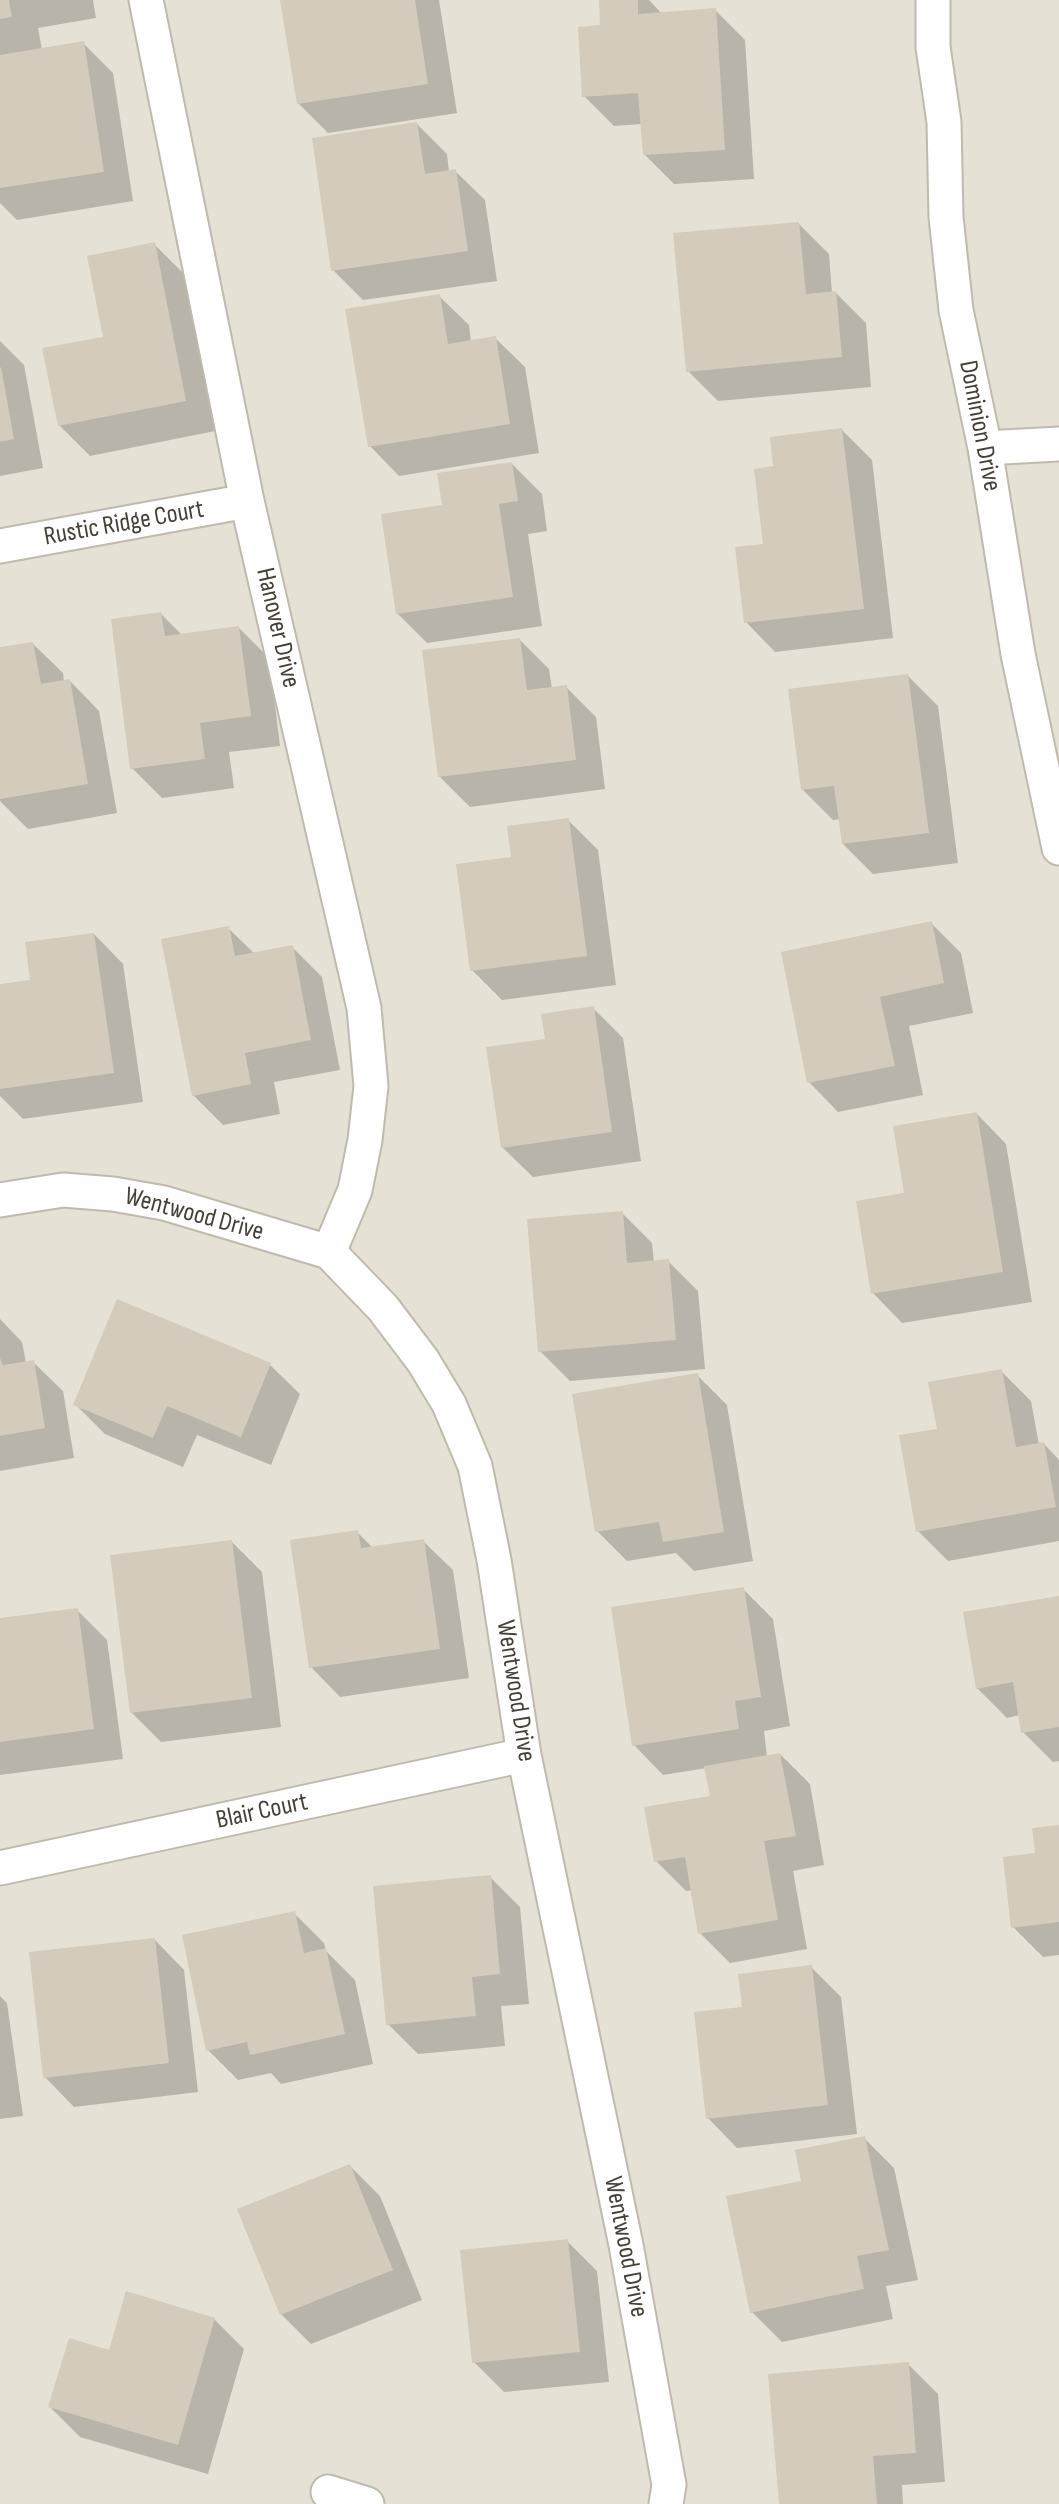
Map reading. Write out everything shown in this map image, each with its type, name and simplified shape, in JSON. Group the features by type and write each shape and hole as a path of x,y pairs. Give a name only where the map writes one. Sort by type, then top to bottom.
{"street":[{"name":"Hanover Drive","path":"146,0 247,501 364,1008 371,1086 365,1140 355,1190 329,1252"},
{"name":"Dominion Drive","path":"933,0 933,47 944,122 946,217 956,310 985,448 1018,654 1059,848"},
{"path":"985,448 1059,444"},
{"name":"Rustic Ridge Court","path":"0,546 247,501"},
{"name":"Wentwood Drive","path":"0,1200 64,1190 113,1194 164,1203 329,1252 383,1308 423,1361 449,1404 475,1466 494,1560 524,1755 626,2245 669,2484 666,2504"},
{"name":"Blair Court","path":"0,1868 524,1755"},
{"path":"328,2492 367,2504"}],"shaded area":[{"path":"0,0 1059,0 1059,2504 0,2504"}],"building":[{"path":"0,0 9,0 12,17 0,19"},
{"path":"280,0 415,0 428,84 297,104"},
{"path":"599,0 638,0 638,14 716,8 725,150 643,155 638,93 582,97 578,27 600,25"},
{"path":"84,41 104,172 0,188 0,55"},
{"path":"417,122 425,174 456,169 468,251 331,271 312,138"},
{"path":"799,222 806,294 836,291 842,357 686,372 673,233"},
{"path":"155,242 186,401 58,426 42,348 103,337 87,256"},
{"path":"440,294 448,344 496,336 510,424 368,447 345,309"},
{"path":"0,368 14,439 0,442"},
{"path":"842,428 864,609 744,623 735,547 763,544 754,469 773,466 770,437"},
{"path":"512,462 518,501 499,504 513,597 396,614 381,514 442,505 437,473"},
{"path":"161,612 165,636 239,626 251,716 200,723 205,759 130,769 111,619"},
{"path":"520,638 527,690 567,685 576,760 438,777 422,650"},
{"path":"33,642 41,684 70,679 88,784 0,799 0,647"},
{"path":"908,674 929,833 842,844 834,786 801,790 788,689"},
{"path":"569,818 587,956 470,971 456,864 511,857 507,826"},
{"path":"932,921 944,983 880,997 895,1066 807,1083 781,952"},
{"path":"229,926 235,956 293,945 311,1040 245,1053 251,1084 192,1096 161,939"},
{"path":"94,933 114,1073 0,1089 0,984 30,980 25,942"},
{"path":"594,1006 612,1132 501,1148 486,1047 545,1039 541,1014"},
{"path":"977,1112 1003,1272 871,1294 856,1201 904,1193 893,1126"},
{"path":"623,1211 627,1263 669,1259 676,1340 538,1352 527,1219"},
{"path":"117,1299 271,1363 241,1437 167,1406 153,1438 73,1405"},
{"path":"0,1358 3,1365 34,1360 45,1428 0,1436"},
{"path":"1002,1369 1016,1447 1044,1442 1056,1507 916,1532 899,1435 937,1429 928,1382"},
{"path":"698,1373 724,1532 663,1542 659,1522 595,1532 572,1394"},
{"path":"358,1530 361,1548 424,1539 440,1649 309,1668 290,1540"},
{"path":"232,1540 252,1698 130,1713 110,1555"},
{"path":"744,1587 761,1697 735,1701 739,1729 632,1746 611,1607"},
{"path":"1059,1596 1059,1727 1021,1733 1013,1682 976,1689 963,1612"},
{"path":"78,1608 94,1729 0,1742 0,1618"},
{"path":"780,1753 796,1836 764,1841 778,1920 698,1934 685,1857 654,1862 644,1807 710,1796 704,1766"},
{"path":"1059,1825 1059,1922 1011,1928 1003,1857 1035,1853 1032,1828"},
{"path":"491,1875 500,1974 472,1977 476,2016 386,2025 373,1886"},
{"path":"295,1911 304,1953 326,1948 345,2034 250,2055 247,2042 206,2051 182,1935"},
{"path":"155,1938 169,2063 43,2078 29,1952"},
{"path":"812,1965 828,2105 706,2119 694,2012 742,2007 738,1974"},
{"path":"865,2136 889,2250 857,2256 864,2289 750,2313 726,2196 801,2181 795,2150"},
{"path":"350,2164 393,2270 280,2315 237,2209"},
{"path":"568,2239 580,2352 472,2363 460,2250"},
{"path":"126,2291 215,2318 178,2445 48,2407 69,2338 109,2350"},
{"path":"909,2362 916,2453 873,2456 877,2504 779,2504 768,2374"}]}
